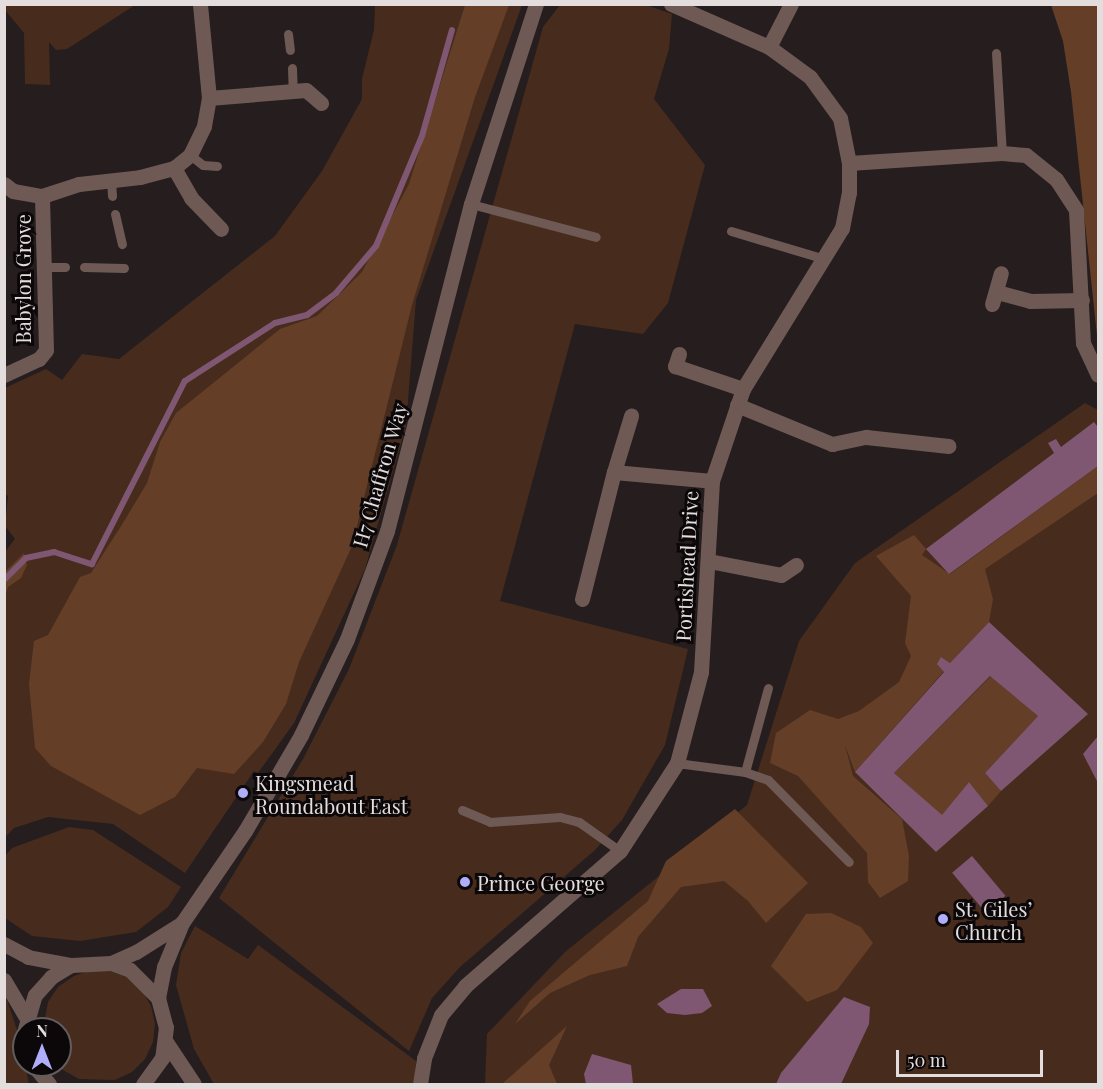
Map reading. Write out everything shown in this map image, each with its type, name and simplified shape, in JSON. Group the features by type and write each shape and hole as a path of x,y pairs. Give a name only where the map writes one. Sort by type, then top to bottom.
{"street":[{"path":"4,184 13,191 42,196 79,184 111,188 174,168 190,155 204,126 209,98 200,4"},
{"name":"H7 Chaffron Way","path":"158,998 164,967 182,923 230,853 301,735 347,639 387,531 471,204 536,4"},
{"name":"Portishead Drive","path":"420,1084 424,1058 441,1015 465,986 620,851 677,763 701,672 712,481 743,389 842,228 849,193 849,164 840,118 810,77 770,47 671,4"},
{"path":"770,47 791,4"},
{"path":"209,98 306,90 321,103"},
{"path":"849,164 1002,153 1026,155 1056,179 1076,210 1083,343 1098,375"},
{"path":"174,168 191,198 221,229"},
{"name":"Babylon Grove","path":"4,375 39,359 46,350 42,267 42,196"},
{"path":"1001,273 995,298 1030,301 1082,300"},
{"path":"680,354 675,366 743,389"},
{"path":"737,405 832,444 866,437 949,446"},
{"path":"582,598 614,472 631,416"},
{"path":"614,472 712,481"},
{"path":"709,561 781,575 796,566"},
{"name":"H7 Chaffron Way","path":"111,963 136,952 182,923"},
{"path":"4,944 28,957 71,965 111,963 138,976 158,998 165,1019 166,1042 158,1066 143,1084"},
{"path":"27,1017 35,995 45,983 71,965"},
{"path":"4,980 22,1017"},
{"path":"166,1042 194,1084"}],"lane":[{"path":"288,34 290,50"},
{"path":"996,53 1002,153"},
{"path":"292,68 293,91"},
{"path":"190,155 203,165 218,166"},
{"path":"471,204 596,237"},
{"path":"115,214 122,244"},
{"path":"730,231 825,259"},
{"path":"42,267 65,267"},
{"path":"84,267 124,267"},
{"path":"746,772 768,688"},
{"path":"677,763 746,772 768,780 849,862"},
{"path":"462,810 490,822 560,817 579,822 620,851"}],"shaded area":[{"path":"4,5 135,5 67,49 56,50 49,42 50,85 25,84 24,33 5,10"},
{"path":"375,5 522,5 416,300 406,426 365,569 294,723 258,773 254,771 185,873 113,824 48,817 14,828 5,837 4,553 15,539 5,526 8,496 4,493 5,388 46,369 62,380 82,354 119,359 275,236 322,171 362,99 362,79 374,30"},
{"path":"465,5 509,5 475,97 412,305 352,546 299,662 286,704 263,742 234,774 197,768 175,797 140,815 51,766 35,748 29,684 34,641 48,635 80,577 91,573 123,523 147,483 160,442 176,413 280,329 317,316 362,272 409,184"},
{"path":"560,5 646,5 672,14 669,49 654,99 705,165 668,303 643,334 575,324 500,601 688,649 665,745 622,820 595,850 460,967 432,998 409,1051 219,898 303,759 349,669 397,545 543,27"},
{"path":"1051,5 1098,5 1098,345 1071,92 1063,41"},
{"path":"1085,403 1098,410 1098,1084 485,1084 487,1034 565,952 747,805 799,641 855,563"},
{"path":"1094,422 1098,427 1098,466 949,574 926,549 1054,453 1048,443 1056,439 1061,447"},
{"path":"1098,466 1098,493 985,569 993,599 989,622 950,663 941,657 944,671 855,772 845,745 853,776 902,819 909,856 908,881 880,898 868,882 867,853 798,776 770,763 776,733 810,710 838,719 859,711 899,682 911,656 905,643 911,596 876,556 914,535 926,549 922,555 950,574"},
{"path":"24,553 27,565 21,578 8,587 5,597 5,572"},
{"path":"989,622 1088,714 1001,791 985,773 1038,716 990,676 894,773 942,815 969,782 988,806 936,852 855,772 944,672 937,664 941,657 950,663"},
{"path":"991,676 1038,716 985,773 1001,791 988,806 969,782 942,816 894,773"},
{"path":"1098,736 1098,783 1083,754"},
{"path":"735,809 808,883 766,923 748,901 724,881 681,887 638,937 627,966 590,975 550,993 515,1024 530,1001 648,901 666,861"},
{"path":"69,827 93,830 181,887 168,907 136,932 80,941 32,936 5,918 5,856 12,848"},
{"path":"972,856 1005,896 986,913 952,873"},
{"path":"831,913 861,927 873,943 837,990 807,1002 771,966 806,914"},
{"path":"195,926 248,959 258,945 416,1061 415,1084 214,1084 194,1049 176,985 181,953"},
{"path":"91,970 110,971 128,978 142,990 151,1006 155,1024 153,1042 145,1059 132,1072 115,1080 79,1079 72,1075 72,1017 45,1017 48,1002 58,987 74,976"},
{"path":"681,989 703,989 712,1006 702,1013 685,1015 667,1013 657,1004"},
{"path":"4,991 13,1017 12,1077 28,1077 29,1084 5,1084"},
{"path":"844,997 870,1007 869,1024 841,1084 776,1084 781,1073"},
{"path":"567,1026 549,1065 557,1084 502,1084"},
{"path":"592,1054 631,1065 633,1084 586,1084 584,1074"}],"waterway":[{"path":"4,580 26,558 54,552 92,564 185,381 275,323 307,315 336,293 376,246 422,136 452,30"}],"place":[{"name":"Kingsmead Roundabout East","path":"243,793"},
{"name":"Prince George","path":"465,882"},
{"name":"St. Giles’ Church","path":"943,919"}]}
